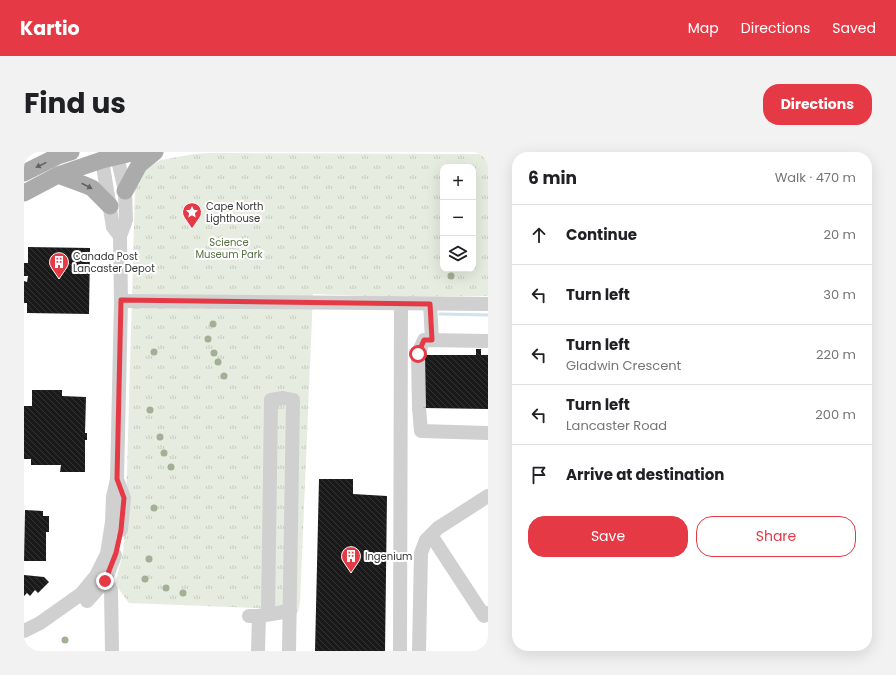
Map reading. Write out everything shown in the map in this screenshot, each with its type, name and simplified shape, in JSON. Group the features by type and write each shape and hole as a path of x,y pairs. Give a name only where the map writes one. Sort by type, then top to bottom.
{"main road":[{"path":"24,194 58,176 109,155 136,152"},
{"path":"125,191 139,165 155,152"},
{"path":"24,173 63,153"},
{"path":"58,176 92,188 110,206"}],"street":[{"path":"24,632 40,623 56,619 88,600 116,553 121,530 124,498 117,479 121,300 120,236 126,220 125,191 109,155"},
{"path":"109,155 110,206 114,227 120,236"},
{"path":"121,300 488,304"},
{"path":"400,651 401,304"},
{"path":"430,304 432,340"},
{"path":"488,341 424,340 418,354 419,408 422,431 488,433"},
{"path":"258,651 271,400 283,398 293,400 289,651"},
{"path":"419,651 421,553 426,540 438,528 488,496"},
{"path":"431,535 484,616 488,613"},
{"path":"100,578 111,590 112,651"},
{"path":"259,616 290,611"}],"green space":[{"name":"Science Museum Park","path":"210,153 488,154 488,296 392,297 313,294 300,602 298,612 282,609 129,603 115,584 123,553 126,508 135,190 144,169 161,160 194,154"}],"building":[{"name":"Canada Post Lancaster Depot","path":"28,247 90,248 89,314 27,313 27,303 24,303 24,281 27,282 28,276 24,276 24,263 28,263"},
{"path":"476,349 481,349 481,355 488,355 488,409 423,408 424,355 476,355"},
{"path":"32,390 62,390 62,396 86,397 85,433 87,433 87,440 85,440 85,472 60,472 61,465 31,465 31,459 24,459 24,406 32,406"},
{"name":"Ingenium","path":"319,479 353,479 353,494 387,496 385,651 315,651"},
{"path":"25,510 43,511 43,516 49,516 49,532 46,532 46,561 24,561"},
{"path":"24,575 44,577 49,582 38,593 35,590 30,596 27,593 24,596"}],"waterway":[{"path":"440,314 488,315"}],"place":[{"name":"Cape North Lighthouse","path":"192,229"},
{"name":"Canada Post Lancaster Depot","path":"59,279"},
{"name":"Ingenium","path":"351,573"}],"route":[{"path":"105,581 116,553 121,530 124,498 117,479 121,300 430,304 432,340 424,340 418,354"}]}
